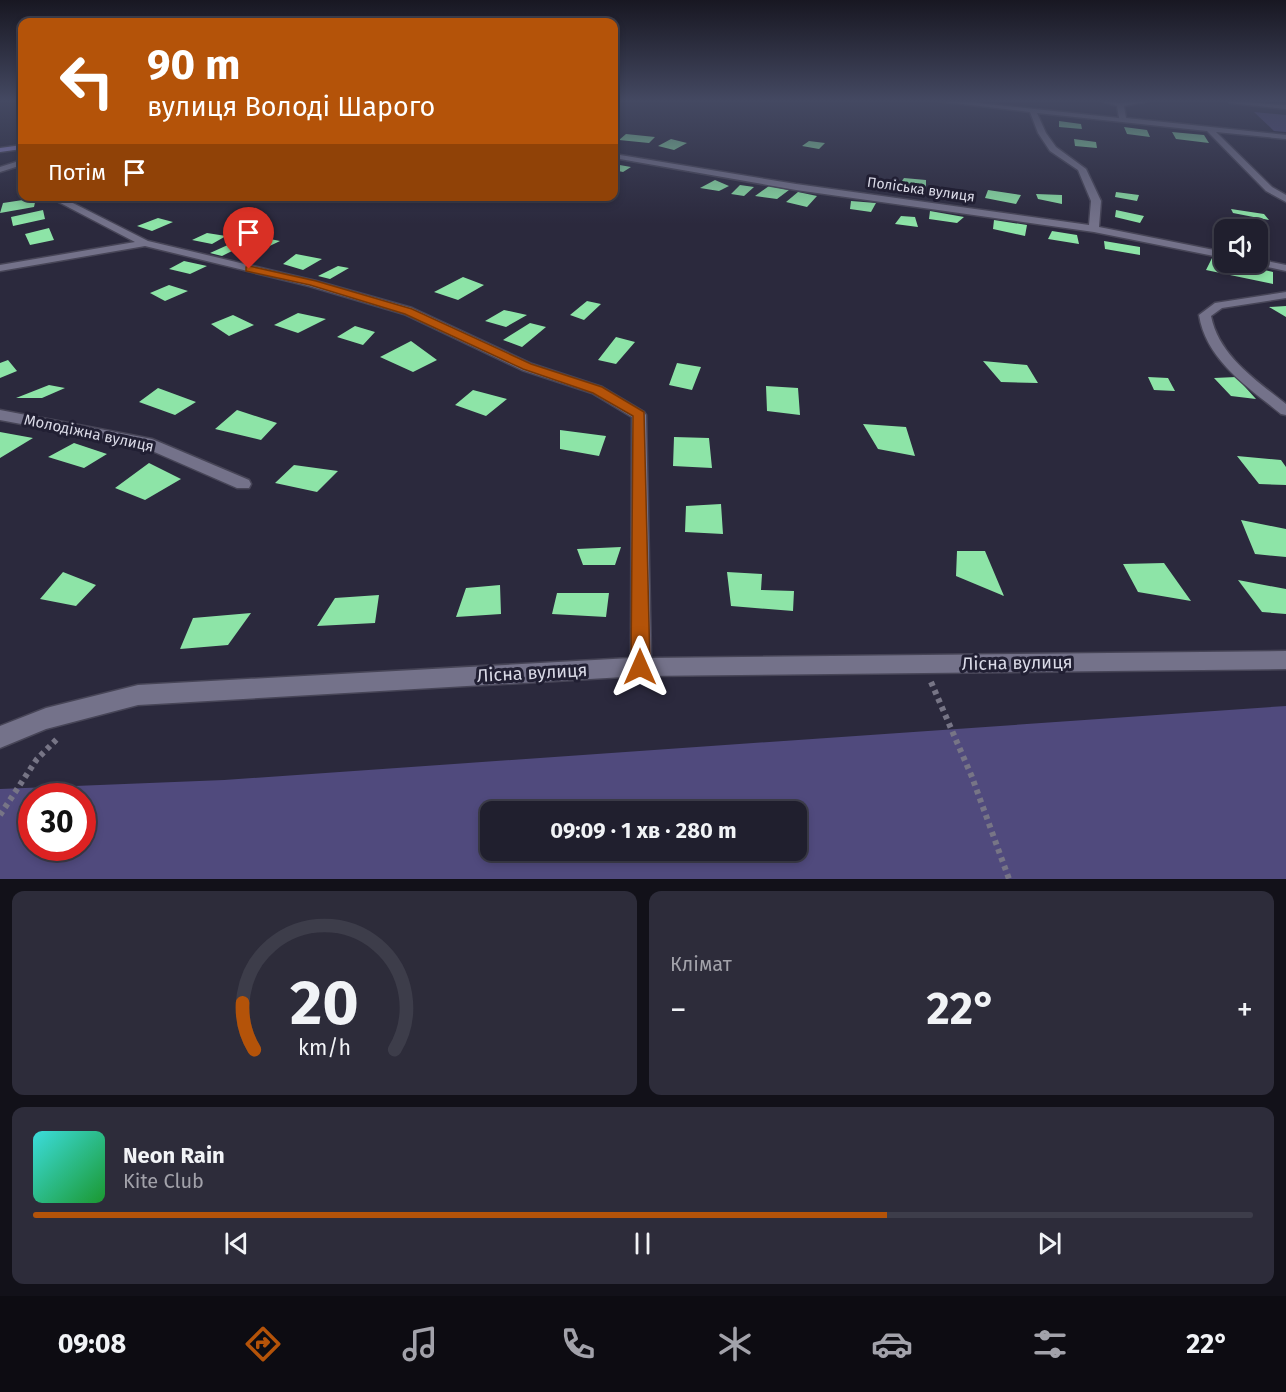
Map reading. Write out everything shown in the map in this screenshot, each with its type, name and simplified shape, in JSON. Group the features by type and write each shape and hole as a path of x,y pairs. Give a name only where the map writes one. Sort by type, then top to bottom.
{"main road":[{"path":"0,150 18,148"}],"street":[{"path":"1048,142 1053,149 1082,169 1096,201 1094,229"},
{"path":"1222,142 1269,189 1286,199"},
{"name":"Поліська вулиця","path":"618,157 796,187 1094,229 1214,253"},
{"path":"0,170 18,163"},
{"path":"61,201 145,243 312,283 408,311 527,367 597,390 639,415 640,667"},
{"path":"0,268 145,243"},
{"path":"1268,264 1286,268"},
{"path":"1286,295 1219,305 1205,315 1205,328 1238,370 1286,411"},
{"name":"Молодіжна вулиця","path":"0,415 147,442 243,484"},
{"name":"Лісна вулиця","path":"0,737 46,719 138,696 640,667 1286,660"}],"path":[{"path":"923,664 972,777 1009,879"},
{"path":"0,815 37,759 89,708"}],"shaded area":[{"path":"1286,706 1286,879 0,879 0,789 18,788 18,861 96,861 96,785 224,780"}],"building":[{"path":"665,142 687,143 674,150 658,146"},
{"path":"808,142 825,143 819,149 802,146"},
{"path":"1074,142 1096,142 1097,148 1075,146"},
{"path":"618,165 631,167 623,172 618,171"},
{"path":"904,178 926,180 926,189 899,185"},
{"path":"715,180 729,186 719,191 700,188"},
{"path":"740,185 754,187 744,196 731,194"},
{"path":"769,186 789,190 777,199 755,196"},
{"path":"988,190 1021,195 1016,204 985,198"},
{"path":"798,192 817,196 807,207 786,202"},
{"path":"1116,192 1139,195 1137,201 1115,197"},
{"path":"1036,194 1062,195 1062,204 1038,199"},
{"path":"35,201 34,207 0,213 3,203"},
{"path":"851,201 876,203 871,212 850,209"},
{"path":"1231,209 1264,214 1269,220 1268,219 1233,213"},
{"path":"43,210 45,219 13,226 11,217"},
{"path":"1116,210 1144,216 1140,223 1115,217"},
{"path":"930,211 964,217 957,223 929,219"},
{"path":"901,216 915,217 918,227 895,224"},
{"path":"158,218 173,222 152,231 137,226"},
{"path":"994,220 1027,225 1025,236 993,229"},
{"path":"49,228 54,240 30,245 25,234"},
{"path":"1052,231 1077,235 1079,244 1048,239"},
{"path":"207,233 226,236 212,244 192,240"},
{"path":"270,239 280,241 253,254 245,251"},
{"path":"1104,241 1140,247 1140,255 1105,249"},
{"path":"230,244 242,246 222,256 210,253"},
{"path":"296,254 322,259 303,270 283,264"},
{"path":"1212,258 1214,258 1214,272 1206,270"},
{"path":"184,261 207,266 190,274 169,269"},
{"path":"338,266 349,268 330,279 318,276"},
{"path":"1268,271 1273,272 1273,284 1220,273 1268,273"},
{"path":"463,277 484,285 458,300 434,292"},
{"path":"169,285 188,291 165,301 150,293"},
{"path":"587,301 601,304 584,320 570,315"},
{"path":"1286,306 1286,317 1269,307"},
{"path":"504,310 527,315 506,327 485,321"},
{"path":"298,313 326,319 298,333 274,325"},
{"path":"233,315 254,325 229,336 211,324"},
{"path":"530,323 546,327 522,347 503,340"},
{"path":"355,326 375,332 363,345 337,337"},
{"path":"616,337 635,342 616,364 598,360"},
{"path":"411,341 437,360 413,372 380,357"},
{"path":"8,360 17,371 0,378 0,363"},
{"path":"983,361 1027,365 1038,383 1001,382"},
{"path":"677,363 701,367 692,390 669,385"},
{"path":"1148,377 1168,378 1175,391 1154,390"},
{"path":"1236,377 1256,399 1231,396 1214,378"},
{"path":"49,385 65,388 42,398 16,398"},
{"path":"766,386 798,388 800,415 767,411"},
{"path":"158,388 196,402 175,415 139,402"},
{"path":"473,390 507,399 486,416 455,405"},
{"path":"237,410 277,423 261,440 215,429"},
{"path":"863,424 906,427 915,456 878,449"},
{"path":"560,430 606,436 599,456 560,449"},
{"path":"0,432 33,438 0,458"},
{"path":"674,437 709,438 712,468 673,466"},
{"path":"74,443 107,454 84,468 48,457"},
{"path":"1237,456 1281,460 1286,467 1286,485 1259,484"},
{"path":"149,463 181,479 145,500 115,488"},
{"path":"294,465 338,471 317,492 275,483"},
{"path":"721,504 723,534 685,532 686,506"},
{"path":"1241,520 1286,529 1286,557 1255,554"},
{"path":"621,547 615,565 583,565 577,549"},
{"path":"957,551 985,551 1004,596 956,576"},
{"path":"1164,563 1191,601 1138,592 1123,564"},
{"path":"63,572 96,585 76,606 40,599"},
{"path":"727,572 762,574 761,590 794,591 793,611 731,606"},
{"path":"1238,580 1286,589 1286,614 1262,612"},
{"path":"500,585 501,614 456,617 466,588"},
{"path":"557,593 609,593 606,617 552,614"},
{"path":"379,595 375,623 317,626 335,598"},
{"path":"251,613 228,645 180,649 193,618"}],"route":[{"path":"249,269 312,283 408,311 527,367 597,390 639,415 640,667"}]}
